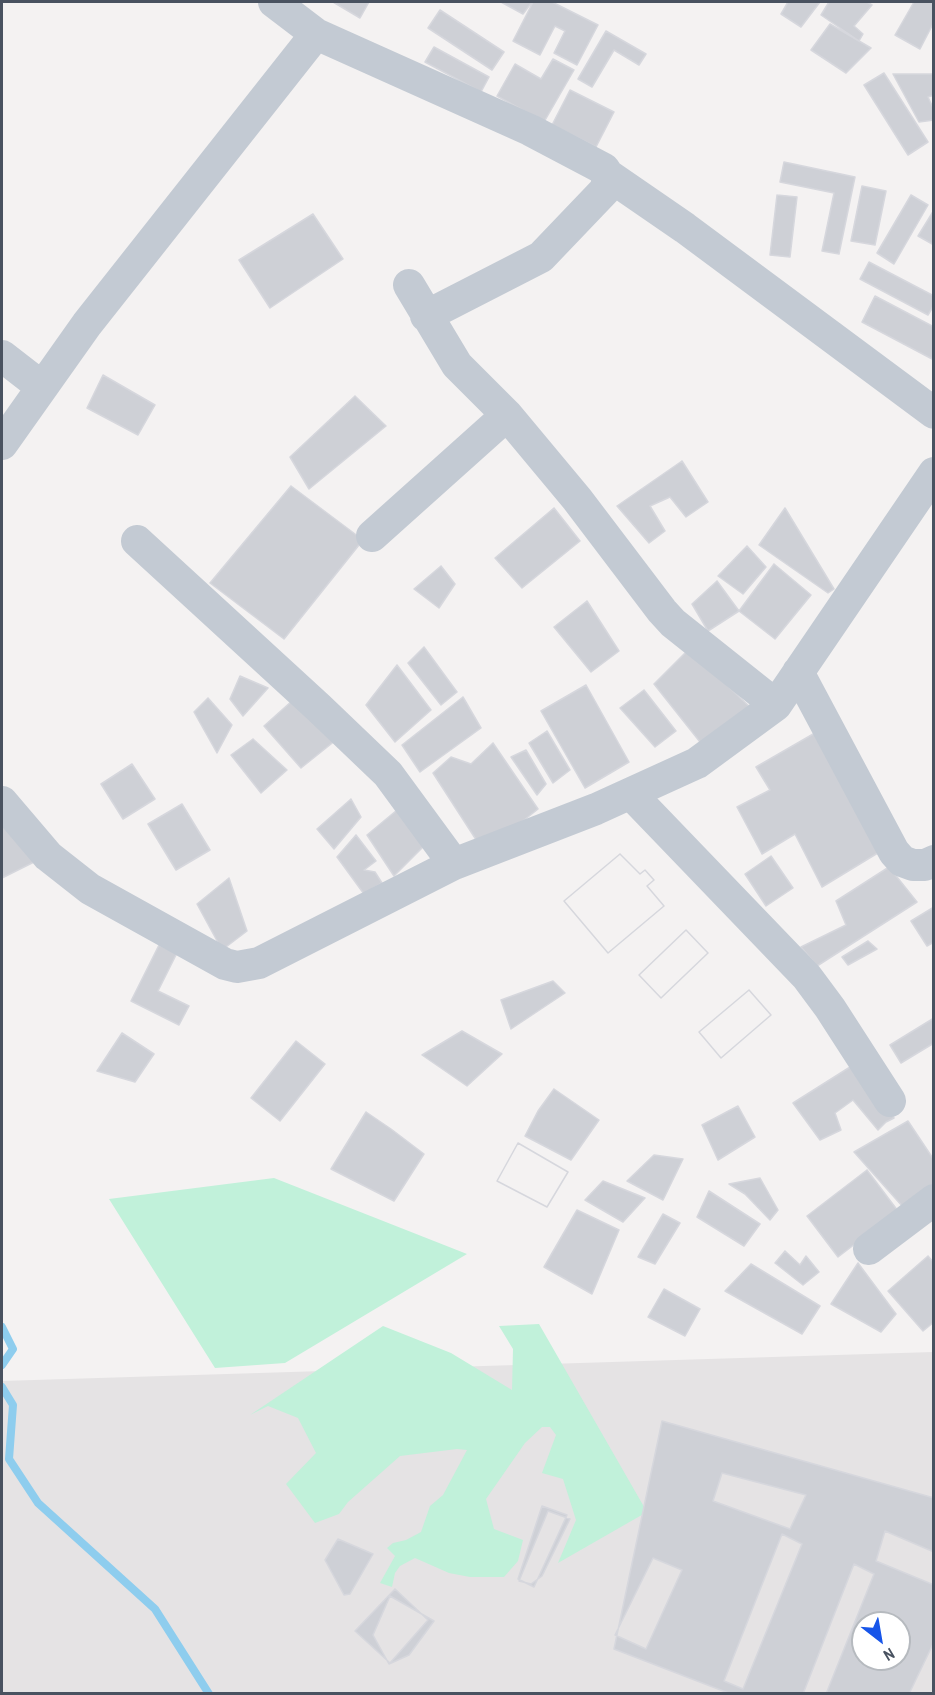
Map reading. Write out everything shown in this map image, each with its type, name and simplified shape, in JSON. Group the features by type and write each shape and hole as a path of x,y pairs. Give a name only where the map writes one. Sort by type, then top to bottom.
{"street":[{"path":"274,2 316,34 530,130 604,169 608,175 685,228 933,413"},
{"path":"2,444 87,324 316,34"},
{"path":"426,316 541,257 606,189 608,175"},
{"path":"409,285 457,365 507,415 577,499 662,611 673,623 776,705"},
{"path":"2,356 42,387"},
{"path":"372,536 507,415"},
{"path":"2,802 48,856 90,889 225,964 237,967 259,963 454,864 631,794 698,762 776,705 933,473"},
{"path":"137,541 388,774 454,864"},
{"path":"798,672 894,852 902,861 913,865 925,865 933,861"},
{"path":"631,794 807,977 830,1008 890,1101"},
{"path":"869,1249 933,1200"}],"shaded area":[{"path":"933,1352 933,1693 2,1693 2,1381"}],"green space":[{"path":"274,1178 467,1254 285,1363 215,1368 109,1199"},
{"path":"539,1324 647,1512 558,1563 576,1520 563,1479 542,1473 556,1435 550,1427 542,1427 525,1443 486,1499 494,1529 523,1540 518,1561 504,1577 470,1577 449,1573 415,1558 400,1566 395,1573 392,1587 380,1583 395,1556 387,1548 393,1543 406,1540 421,1532 430,1506 443,1495 467,1450 457,1449 400,1456 348,1502 339,1514 315,1523 286,1484 316,1453 298,1418 268,1406 250,1415 383,1326 451,1353 512,1390 513,1349 499,1326"}],"building":[{"path":"333,2 369,2 360,18"},
{"path":"501,2 532,2 523,14"},
{"path":"533,2 552,2 598,25 577,65 554,53 565,31 555,26 540,55 513,41"},
{"path":"788,2 820,2 801,27 781,14"},
{"path":"829,2 867,2 872,5 854,26 863,34 859,41 821,15"},
{"path":"914,2 934,2 934,22 920,49 895,35"},
{"path":"440,10 504,52 492,70 428,28"},
{"path":"830,24 871,48 846,73 811,50"},
{"path":"606,31 646,54 639,65 614,50 592,87 578,79"},
{"path":"434,47 489,77 481,92 425,62"},
{"path":"553,59 574,70 544,122 497,96 515,64 541,79"},
{"path":"884,73 928,142 908,155 864,85"},
{"path":"893,74 934,74 934,95 928,97 934,110 934,120 919,122"},
{"path":"570,90 614,112 596,147 552,125"},
{"path":"784,162 855,177 839,254 822,251 834,193 780,182"},
{"path":"862,186 886,191 875,245 851,241"},
{"path":"777,195 797,197 790,257 770,255"},
{"path":"911,195 928,205 894,264 877,253"},
{"path":"934,210 934,245 918,236"},
{"path":"313,214 343,259 270,308 239,260"},
{"path":"869,262 934,296 934,305 928,315 860,279"},
{"path":"875,296 934,327 934,360 862,322"},
{"path":"103,375 155,405 138,435 87,408"},
{"path":"355,396 386,426 309,489 290,457"},
{"path":"682,461 708,502 686,517 670,497 650,506 665,531 649,543 617,506"},
{"path":"291,486 363,540 284,639 210,583"},
{"path":"554,508 580,541 522,588 495,558"},
{"path":"785,508 834,589 828,593 759,545"},
{"path":"747,546 766,567 743,594 718,576"},
{"path":"774,564 811,595 775,639 739,611"},
{"path":"441,566 455,584 439,608 414,589"},
{"path":"717,581 739,611 708,631 692,604"},
{"path":"587,601 619,651 591,672 554,627"},
{"path":"424,647 457,692 441,705 408,663"},
{"path":"689,649 753,710 704,747 654,684"},
{"path":"397,665 431,710 395,742 366,705"},
{"path":"240,676 268,688 243,716 230,699"},
{"path":"586,685 629,762 585,788 541,711"},
{"path":"644,690 676,731 655,747 620,708"},
{"path":"463,697 481,728 420,772 402,745"},
{"path":"208,698 232,725 217,753 194,712"},
{"path":"293,700 336,740 301,768 264,726"},
{"path":"827,726 886,848 822,887 795,834 762,854 737,807 770,790 756,767"},
{"path":"547,731 570,770 553,783 529,743"},
{"path":"253,739 287,770 261,793 231,755"},
{"path":"493,743 538,809 484,852 433,773 451,757 471,764"},
{"path":"526,750 546,784 537,795 511,757"},
{"path":"132,764 155,799 123,819 101,784"},
{"path":"351,799 361,817 334,849 317,829"},
{"path":"182,804 210,850 176,870 148,824"},
{"path":"403,805 429,841 394,876 367,835"},
{"path":"2,815 36,861 2,878"},
{"path":"356,835 376,861 364,870 375,872 382,883 364,894 337,857"},
{"path":"620,854 640,874 645,870 654,880 647,886 664,906 608,953 564,901"},
{"path":"620,854 640,874 645,870 654,880 647,886 664,906 608,953 564,901"},
{"path":"771,856 793,888 766,906 745,874"},
{"path":"889,867 917,902 817,966 801,947 846,925 836,901"},
{"path":"229,878 247,931 222,950 197,904"},
{"path":"934,907 934,942 927,946 911,921"},
{"path":"686,930 708,953 661,998 639,975"},
{"path":"686,930 708,953 661,998 639,975"},
{"path":"868,941 877,949 848,965 842,957"},
{"path":"159,945 177,953 158,991 189,1006 179,1025 131,1001"},
{"path":"553,981 565,993 511,1029 501,1000"},
{"path":"749,990 771,1015 721,1058 699,1032"},
{"path":"749,990 771,1015 721,1058 699,1032"},
{"path":"934,1018 934,1043 901,1063 890,1045"},
{"path":"462,1031 502,1054 467,1086 422,1055"},
{"path":"122,1033 154,1054 135,1082 97,1071"},
{"path":"296,1041 325,1064 280,1121 251,1098"},
{"path":"858,1062 894,1118 878,1130 853,1100 835,1113 841,1130 820,1140 793,1103"},
{"path":"554,1089 599,1120 571,1160 525,1136 538,1111"},
{"path":"738,1106 755,1137 718,1160 702,1125"},
{"path":"366,1112 424,1154 394,1201 331,1169"},
{"path":"908,1121 934,1160 934,1190 903,1207 854,1152"},
{"path":"518,1143 568,1172 547,1207 497,1181"},
{"path":"518,1143 568,1172 547,1207 497,1181"},
{"path":"654,1155 683,1159 663,1200 627,1181"},
{"path":"867,1170 898,1211 838,1257 807,1216"},
{"path":"760,1178 778,1210 770,1220 745,1194 729,1184"},
{"path":"603,1181 645,1198 623,1222 585,1200"},
{"path":"709,1191 760,1224 744,1246 697,1217"},
{"path":"577,1210 619,1230 592,1294 544,1267"},
{"path":"663,1214 680,1223 655,1264 638,1257"},
{"path":"785,1251 800,1265 806,1256 819,1272 803,1285 775,1263"},
{"path":"928,1256 934,1263 934,1322 923,1331 888,1291"},
{"path":"858,1263 896,1314 881,1332 831,1304"},
{"path":"751,1264 820,1306 802,1334 725,1291"},
{"path":"664,1289 700,1309 685,1336 648,1317"},
{"path":"662,1421 934,1498 934,1694 731,1694 614,1649"},
{"path":"722,1473 806,1495 790,1529 713,1501"},
{"path":"542,1506 567,1515 534,1587 518,1579"},
{"path":"548,1511 570,1519 542,1576 531,1584 519,1581"},
{"path":"885,1531 934,1552 934,1585 876,1561"},
{"path":"782,1534 802,1544 743,1689 724,1681"},
{"path":"338,1539 373,1554 350,1594 344,1595 325,1560"},
{"path":"653,1558 682,1570 646,1649 615,1635"},
{"path":"854,1564 874,1574 859,1611 851,1611 851,1632 826,1694 803,1694"},
{"path":"395,1589 428,1620 390,1663 355,1631"},
{"path":"390,1596 434,1621 409,1655 389,1664 373,1635"},
{"path":"934,1642 934,1694 909,1694"}],"waterway":[{"path":"2,1327 13,1349 2,1365"},
{"path":"2,1387 13,1405 9,1459 38,1503 155,1609 209,1694"}]}
